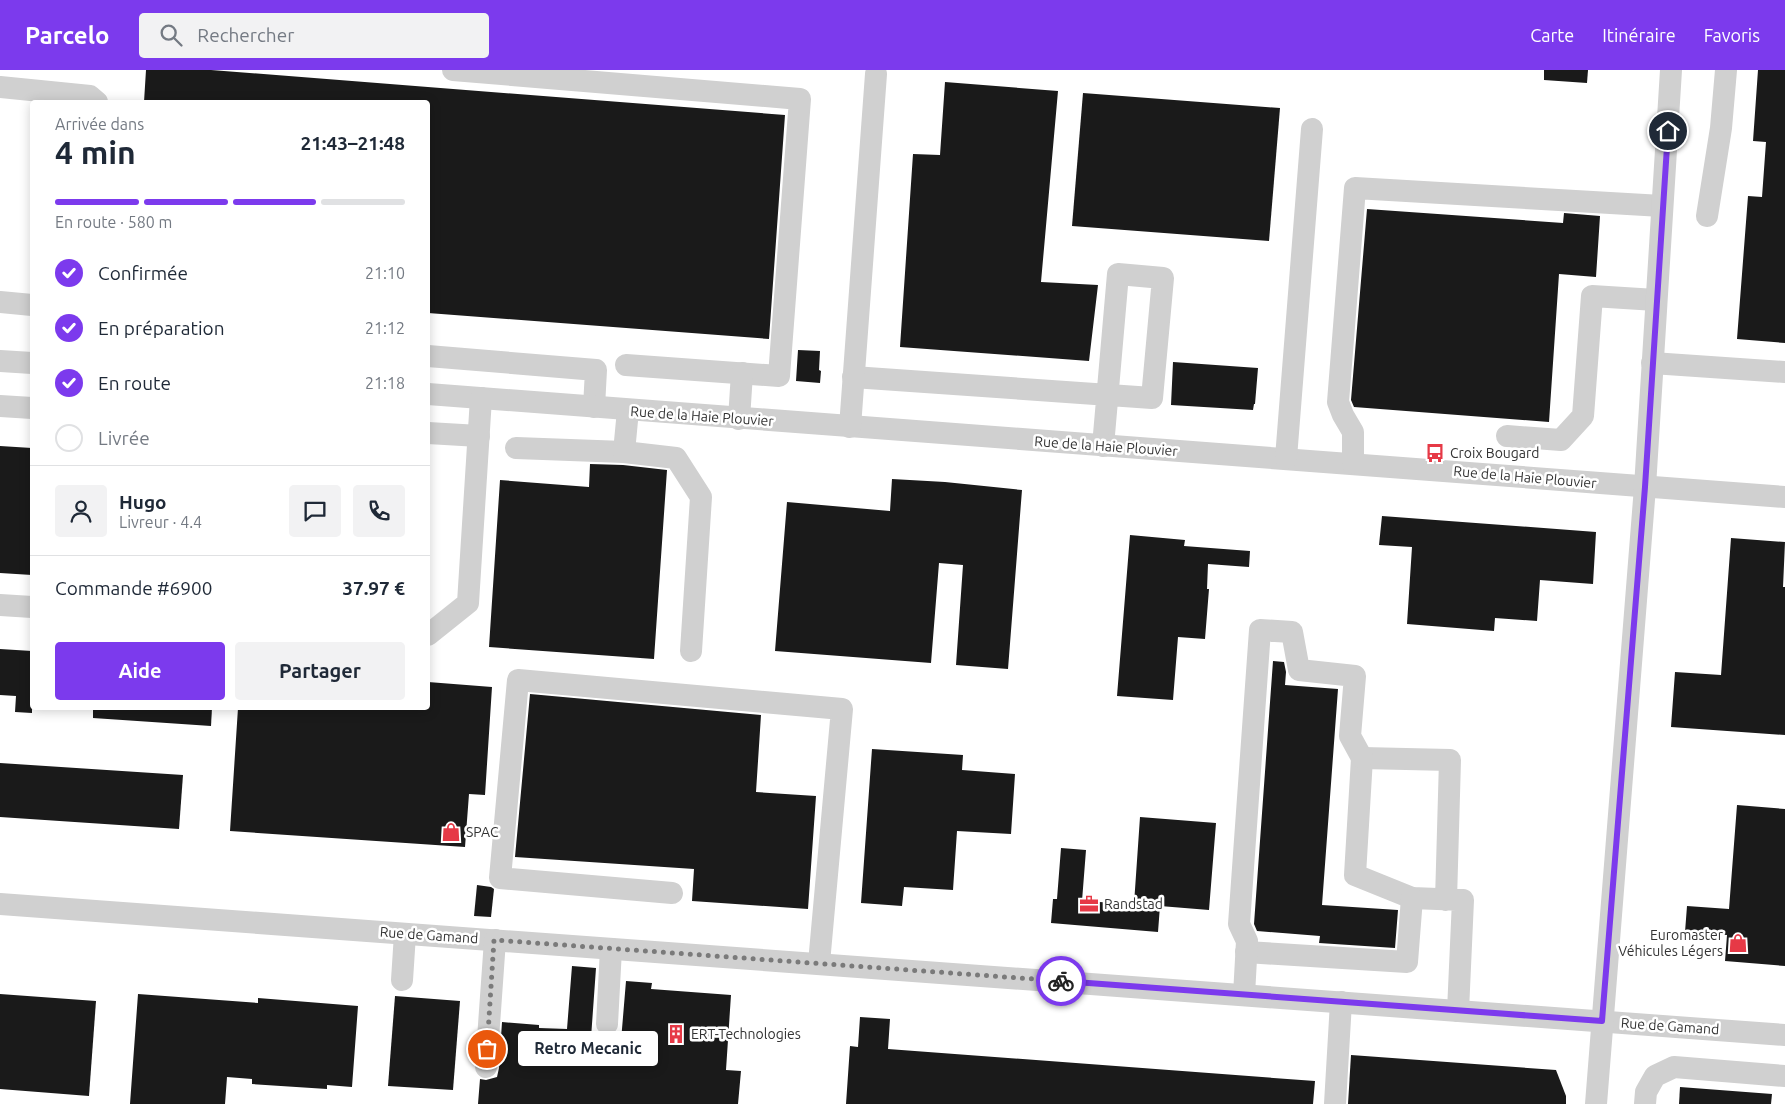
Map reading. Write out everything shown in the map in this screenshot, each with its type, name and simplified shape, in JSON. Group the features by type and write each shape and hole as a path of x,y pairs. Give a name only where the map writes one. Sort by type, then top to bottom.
{"street":[{"path":"453,70 800,99 779,376 626,365"},
{"path":"1596,1104 1645,487 1672,70"},
{"path":"1707,216 1721,128 1726,70"},
{"path":"850,427 876,74"},
{"path":"0,88 90,96 95,100"},
{"path":"1286,458 1312,129"},
{"path":"1353,463 1353,432 1338,402 1355,188 1662,206"},
{"path":"853,377 1107,395 1152,398 1163,278 1118,274 1107,395 1103,446"},
{"path":"1507,436 1560,440 1583,416 1592,296 1656,300"},
{"path":"0,302 30,305"},
{"path":"430,356 596,370 594,407"},
{"path":"0,361 30,363"},
{"path":"1652,363 1785,372"},
{"path":"739,419 742,373"},
{"name":"Rue de la Haie Plouvier","path":"430,394 1785,497"},
{"path":"430,633 468,603 481,398"},
{"path":"0,406 30,408"},
{"path":"624,452 628,410"},
{"path":"430,433 479,436"},
{"path":"516,448 624,452 676,458 700,497 691,651"},
{"path":"0,605 30,607"},
{"path":"1244,995 1247,941 1239,924 1260,630 1292,632 1299,670 1355,676 1350,736 1362,758 1356,875 1412,898 1463,900 1458,1011"},
{"path":"672,893 500,878 518,680 842,710 819,964"},
{"path":"1362,758 1450,760 1446,900"},
{"path":"1246,952 1407,962 1412,898"},
{"name":"Rue de Gamand","path":"0,904 1785,1035"},
{"path":"402,980 405,934"},
{"path":"486,1067 494,940"},
{"path":"607,1024 611,949"},
{"path":"1335,1104 1341,1002"},
{"path":"1645,1104 1646,1092 1655,1076 1674,1067 1785,1076"}],"building":[{"path":"146,70 211,70 785,115 769,339 430,313 430,100 144,100"},
{"path":"1544,70 1588,70 1587,83 1544,80"},
{"path":"1758,70 1785,70 1785,343 1737,339 1748,196 1762,197 1766,142 1753,141"},
{"path":"945,82 1058,91 1041,282 1098,285 1089,361 900,347 913,154 940,155"},
{"path":"1083,93 1280,108 1269,241 1072,226"},
{"path":"1367,209 1563,223 1564,213 1600,216 1596,277 1559,274 1549,422 1354,407 1351,400"},
{"path":"798,350 820,351 820,383 796,381"},
{"path":"1173,362 1258,368 1253,410 1171,405"},
{"path":"0,446 30,448 30,575 0,573"},
{"path":"590,464 623,465 667,470 654,659 489,647 500,480 589,487"},
{"path":"892,479 1022,490 1008,669 956,665 963,565 939,563 931,663 775,651 787,502 890,511"},
{"path":"1382,516 1596,532 1593,584 1540,580 1537,621 1495,618 1494,631 1407,624 1412,547 1379,545"},
{"path":"1130,535 1185,540 1184,546 1250,551 1249,567 1208,564 1207,589 1209,589 1205,639 1178,637 1173,700 1117,696"},
{"path":"1731,538 1785,542 1783,587 1785,587 1785,735 1671,727 1675,672 1721,675"},
{"path":"0,649 30,651 30,710 32,710 32,713 15,712 16,696 0,695"},
{"path":"1273,661 1284,662 1286,672 1285,685 1338,689 1322,905 1398,910 1395,948 1319,943 1320,936 1257,931 1254,924"},
{"path":"430,682 492,687 485,795 469,794 465,847 230,831 238,710 430,710"},
{"path":"530,694 761,715 756,792 816,796 808,909 692,901 694,869 515,857"},
{"path":"93,710 212,710 211,726 93,718"},
{"path":"872,749 963,755 962,770 1015,774 1011,834 957,831 953,890 904,887 902,906 861,903"},
{"path":"0,763 183,775 179,829 0,817"},
{"path":"1737,805 1785,809 1785,966 1725,961 1727,935 1685,932 1687,906 1729,909"},
{"path":"1140,817 1216,823 1209,910 1160,906 1158,932 1051,923 1053,899 1057,899 1061,848 1086,850 1082,901 1134,904"},
{"path":"477,885 494,889 491,917 474,916"},
{"name":"ERT-Technologies","path":"572,966 596,968 591,1038 621,1041 626,981 652,983 651,989 731,995 726,1070 741,1071 738,1104 478,1104 480,1079 486,1080 497,1077 502,1022 539,1025 539,1028 567,1029"},
{"path":"0,994 96,1001 89,1096 0,1089"},
{"path":"138,994 258,1003 258,998 358,1006 352,1087 327,1085 327,1089 252,1084 252,1079 227,1077 225,1104 130,1104"},
{"path":"395,996 460,1001 453,1090 388,1086"},
{"path":"860,1017 890,1019 888,1049 1315,1081 1313,1104 846,1104 850,1046 858,1047"},
{"path":"1351,1055 1556,1070 1566,1096 1566,1104 1348,1104"},
{"path":"1680,1087 1772,1094 1771,1104 1679,1104"}],"way so far":[{"path":"487,1049 494,940 1061,981"}],"place":[{"name":"Croix Bougard","path":"1435,453"},
{"name":"SPAC","path":"451,832"},
{"name":"Randstad","path":"1089,904"},
{"name":"Euromaster Véhicules Légers","path":"1738,943"},
{"name":"ERT-Technologies","path":"676,1034"},
{"name":"Retro Mecanic","path":"487,1049"}],"route":[{"path":"1061,981 1602,1021 1645,487 1668,131"}]}
